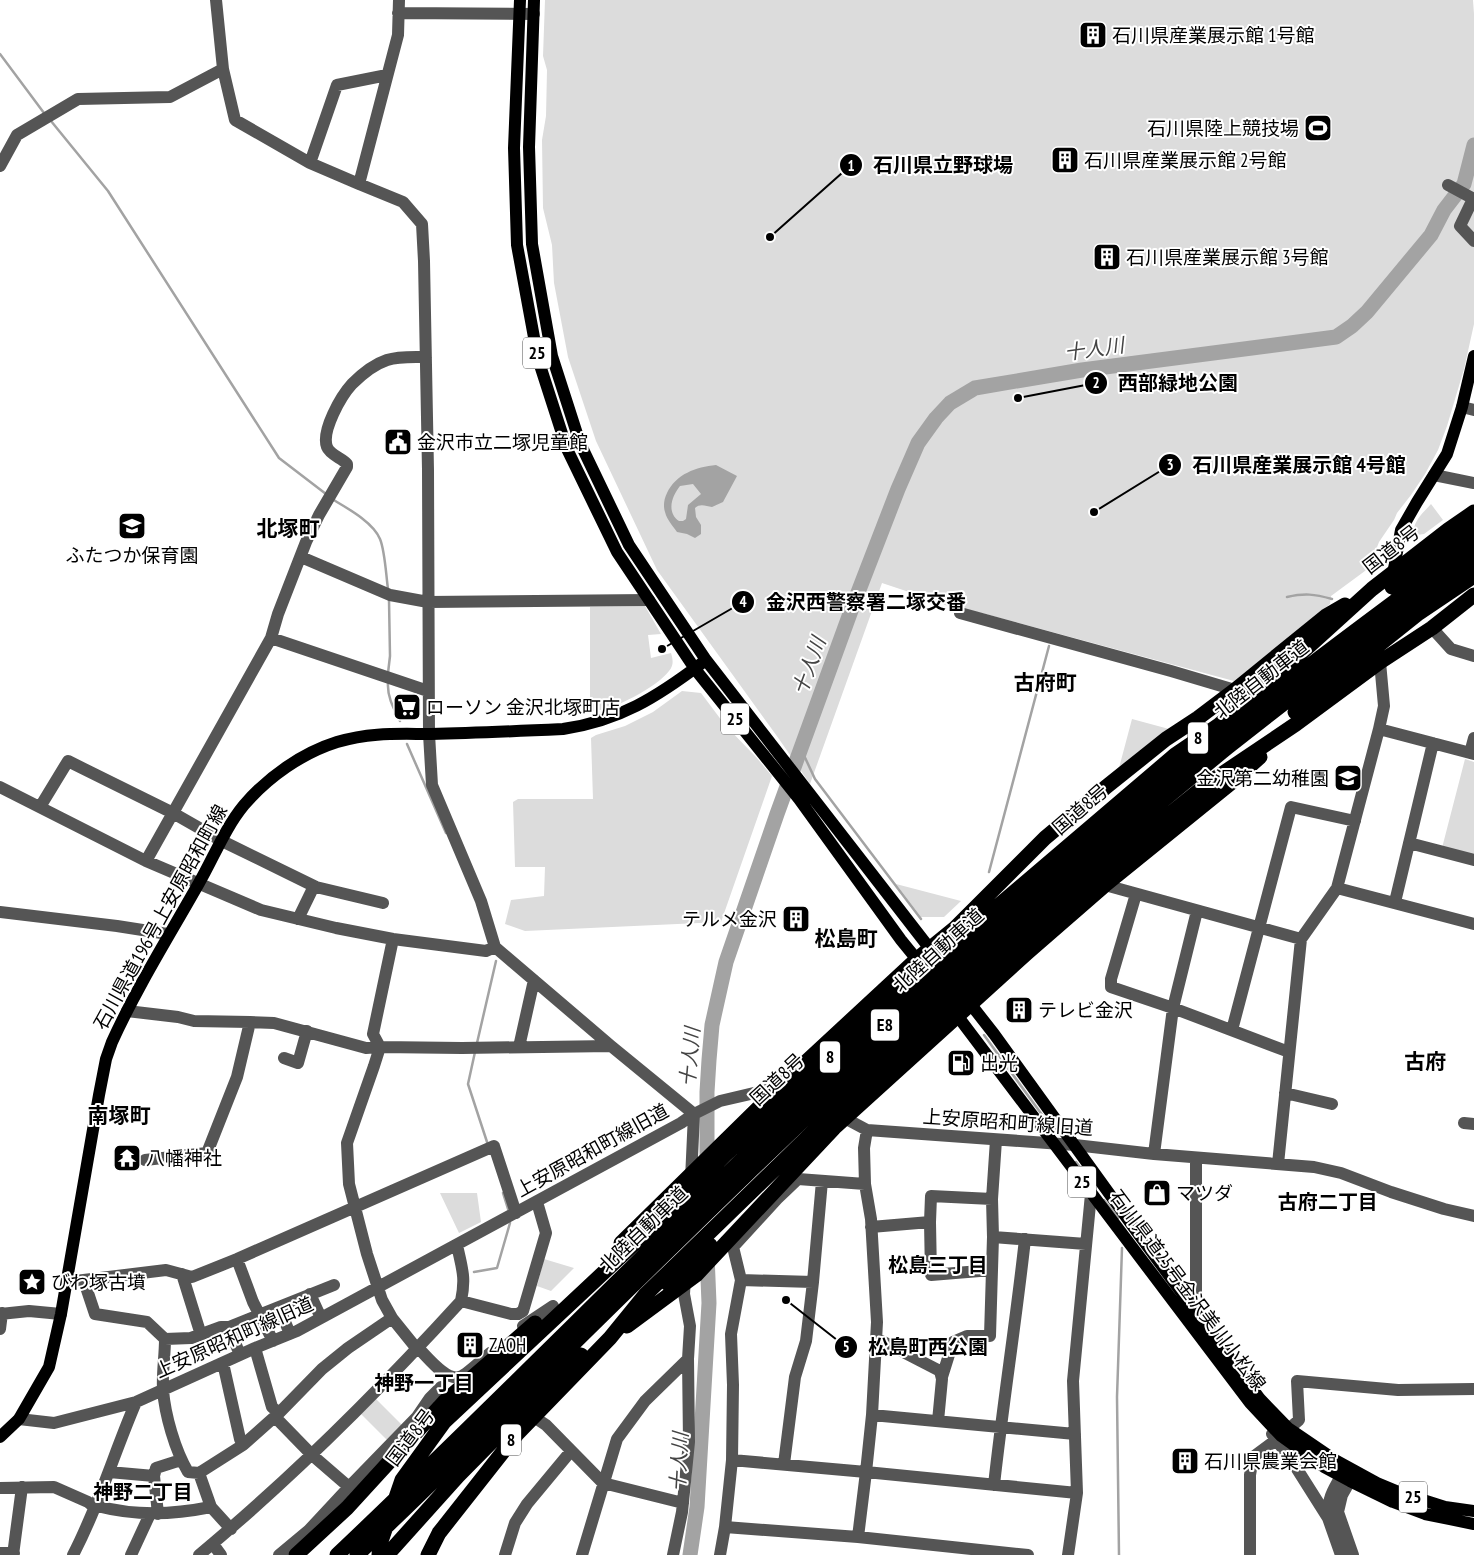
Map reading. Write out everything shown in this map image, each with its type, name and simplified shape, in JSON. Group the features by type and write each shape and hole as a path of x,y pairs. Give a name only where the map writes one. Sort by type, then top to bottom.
{"highway":[{"name":"国道8号","path":"379,1555 380,1544 402,1480 444,1422 664,1216 726,1154 912,981 1001,902 1175,755 1219,724 1372,589 1474,512"},
{"path":"1393,574 1474,527"},
{"path":"977,906 1035,861 1150,761 1211,726 1454,540"},
{"name":"北陸自動車道","path":"337,1555 768,1136 921,991 1076,856 1219,736 1381,611 1474,543"},
{"name":"北陸自動車道","path":"357,1555 782,1141 952,983 1075,875 1216,757 1390,622 1474,560"},
{"path":"1207,784 1248,749 1420,613 1474,576"},
{"path":"296,1555 347,1508 444,1402 572,1291 742,1123 917,959 955,928 1045,838 1166,739 1235,690 1326,616 1372,589"},
{"path":"1432,628 1431,622 1435,609 1450,594"},
{"name":"8","path":"428,1555 439,1533 517,1434 610,1338 645,1295 846,1101 975,982 1104,868 1207,784 1296,724 1474,596"},
{"name":"8","path":"610,1338 691,1279 718,1254 731,1245 829,1134 846,1118 1027,953 1105,885 1231,783 1296,724"},
{"path":"387,1555 443,1491 526,1407 612,1325 674,1280 779,1177 829,1134"},
{"path":"444,1422 452,1409 513,1343"},
{"path":"417,1521 517,1434"}],"main road":[{"name":"25","path":"520,0 514,148 517,245 538,359 567,448 617,552 649,600 695,668 779,764"},
{"name":"25","path":"534,0 529,148 532,244 552,356 580,443 629,545 706,660 801,793"},
{"path":"1393,574 1401,530 1416,502 1448,454 1468,409 1474,356"},
{"name":"石川県道196号上安原昭和町線","path":"0,1437 19,1419 49,1367 61,1314 99,1094 106,1059 112,1042 168,934 199,883 234,819 244,805 263,786 295,761 336,742 385,733 428,734 563,730 584,726 620,715 634,708 656,696 706,660"},
{"name":"石川県道25号金沢美川小松線","path":"801,793 930,948 1260,1399 1282,1435"},
{"name":"石川県道25号金沢美川小松線","path":"801,793 901,940 1250,1403 1282,1435 1324,1467 1445,1507 1474,1511"},
{"name":"石川県道25号金沢美川小松線","path":"1348,1474 1392,1502 1426,1514 1474,1524"}],"street":[{"path":"216,0 223,68 235,120 310,163 402,202 422,224 426,357 428,734 432,785 481,901 495,947 694,1114 691,1279 684,1294 690,1326 688,1359 689,1442 683,1503 673,1555"},
{"path":"359,184 398,36 399,0"},
{"path":"398,13 534,14"},
{"path":"0,166 17,135 78,99 170,97 223,68"},
{"path":"310,163 337,85 387,75"},
{"path":"1448,185 1472,198 1460,226 1474,241"},
{"path":"146,861 271,638 300,557 319,515 347,467 348,464 345,461 327,448 326,439 334,411 351,385 368,370 386,360 426,357"},
{"path":"1434,475 1474,483"},
{"path":"300,557 390,595 428,602 649,600"},
{"path":"960,613 1235,690"},
{"path":"1432,628 1451,650 1474,656"},
{"path":"271,638 428,691"},
{"path":"1278,1164 1301,939 1337,888 1384,706 1380,662"},
{"path":"1379,729 1472,754 1474,738"},
{"path":"1394,902 1433,744"},
{"path":"40,807 68,761 173,813 222,841 314,886 383,903"},
{"path":"0,787 146,861 261,910 393,939 486,951 495,947"},
{"path":"1232,1030 1291,807 1355,822"},
{"path":"1409,843 1474,860"},
{"path":"1105,885 1301,939"},
{"path":"298,919 314,886"},
{"path":"1337,888 1474,924"},
{"path":"1136,894 1111,979 1111,987 1173,1008 1289,1052"},
{"path":"1154,1154 1173,1008 1197,911"},
{"path":"0,912 168,934"},
{"path":"393,939 373,1034 380,1047 348,1143 349,1184 382,1300 392,1318 417,1349 445,1378 448,1388 444,1402"},
{"path":"519,1047 534,980"},
{"path":"127,1011 178,1017 194,1021 274,1023 366,1048 611,1046"},
{"path":"145,1160 208,1154 237,1078 250,1022"},
{"path":"284,1058 298,1063 307,1031"},
{"name":"上安原昭和町線旧道","path":"19,1419 54,1423 136,1402 290,1334 457,1246 720,1101 780,1087 867,1130 1074,1145 1196,1158 1314,1167 1341,1172 1400,1195 1474,1216"},
{"path":"1285,1093 1332,1104"},
{"path":"858,1537 872,1415 877,1322 864,1148 867,1130"},
{"path":"938,1421 942,1377 952,1342 967,1336 990,1336 993,1237 992,1199 996,1140"},
{"path":"66,1282 166,1270 192,1277 489,1149 516,1213"},
{"path":"1196,1158 1196,1312"},
{"path":"720,1555 732,1460 733,1385 731,1334 741,1280 731,1245 798,1179 866,1184"},
{"path":"784,1464 795,1377 806,1341 822,1181"},
{"path":"1068,1555 1077,1493 1073,1381 1091,1194"},
{"path":"992,1199 931,1196 930,1222 931,1275 992,1270"},
{"path":"461,1301 511,1314 518,1314 523,1311 546,1233 536,1202"},
{"path":"871,1227 930,1222"},
{"path":"993,1237 1086,1244"},
{"path":"994,1485 1025,1239"},
{"path":"200,1555 312,1455 417,1349 461,1301 464,1283 462,1264 457,1246"},
{"path":"237,1259 253,1302 261,1314 273,1341"},
{"path":"182,1274 201,1335"},
{"path":"741,1280 813,1282"},
{"path":"84,1281 94,1314 146,1322 165,1339 191,1338 221,1327 229,1327 334,1284"},
{"path":"310,1294 321,1318"},
{"path":"417,1349 442,1372 452,1378 460,1377 539,1314 553,1306"},
{"path":"279,1307 290,1334"},
{"path":"0,1329 1,1314 29,1311 61,1314"},
{"path":"165,1339 163,1389 167,1413 181,1460 188,1472 199,1473 242,1445 277,1415 322,1369 348,1348 392,1318"},
{"path":"229,1327 240,1355"},
{"path":"876,1338 940,1371 942,1377"},
{"path":"255,1348 272,1407 277,1415 312,1455 349,1487"},
{"path":"582,1555 617,1439 645,1401 688,1359"},
{"path":"223,1363 242,1445"},
{"path":"1250,1555 1250,1475 1253,1457 1299,1420 1297,1381 1398,1390 1474,1389"},
{"path":"279,1555 309,1530 417,1417 430,1398 441,1387"},
{"path":"73,1555 96,1507 136,1402"},
{"path":"872,1415 1075,1434"},
{"path":"534,1417 546,1424 603,1483 683,1503"},
{"path":"1282,1435 1292,1461 1328,1518 1341,1555"},
{"path":"505,1555 515,1523 527,1504 571,1451"},
{"path":"131,1555 154,1514 154,1476 156,1468 181,1460"},
{"path":"732,1460 1077,1493"},
{"path":"109,1472 154,1476"},
{"path":"199,1473 211,1507 231,1529"},
{"path":"1328,1518 1330,1496 1348,1474"},
{"path":"1348,1474 1338,1512 1353,1555"},
{"path":"0,1553 13,1554 22,1487"},
{"path":"0,1488 54,1487 96,1507 116,1511 154,1514 211,1507"},
{"path":"725,1527 858,1537 949,1551 1028,1555"},
{"path":"213,1544 222,1555"}],"shaded area":[{"path":"545,0 1473,0 1474,324 1464,369 1438,450 1425,474 1379,542 1369,568 1331,596 1330,604 1234,681 982,613 960,611 882,583 810,784 657,570 596,441 568,357 554,283 552,245 543,208 542,140 546,116 547,70 543,56"},
{"path":"716,465 737,476 723,502 712,507 701,505 695,508 696,517 701,525 701,534 695,538 677,532 666,515 664,507 667,493 681,476","holes":["693,484 701,494 688,505 686,519 679,521 671,509 673,499 680,486"]},
{"path":"1431,504 1443,520 1424,534 1417,535 1414,532 1415,524"},
{"path":"645,606 661,634 648,635 651,658 671,653 672,667 663,678 645,691 611,707 593,711 590,705 590,607"},
{"path":"682,691 701,693 725,725 772,776 721,922 525,931 505,924 511,900 544,896 545,867 515,867 513,802 518,799 593,799 591,738 625,726 653,712"},
{"path":"1132,719 1169,729 1119,768"},
{"path":"1465,759 1474,762 1474,856 1442,848"},
{"path":"896,884 961,901 944,917 921,917"},
{"path":"440,1193 477,1193 481,1222 459,1233"},
{"path":"544,1259 574,1268 551,1291 537,1286"},
{"path":"376,1399 404,1427 388,1441 361,1414"}],"waterway":[{"path":"0,54 44,113"},
{"path":"51,121 108,191 279,458 326,494"},
{"name":"十人川","path":"707,1167 707,1092 712,1025 726,962 777,814 852,608 918,443 936,418 950,403 975,388 1082,370 1336,337 1367,312 1431,235 1444,210 1464,184 1474,145"},
{"path":"332,499 359,516 377,533 383,550 388,589"},
{"path":"1287,597 1310,595 1332,599"},
{"path":"388,673 390,656 389,600"},
{"path":"989,872 1049,646"},
{"path":"388,683 390,698 400,721"},
{"path":"407,744 446,833"},
{"path":"801,749 815,779 921,919"},
{"path":"477,1043 496,961"},
{"path":"984,1035 1048,1123"},
{"path":"475,1052 468,1084 488,1145"},
{"path":"1076,1162 1090,1180"},
{"path":"503,1193 508,1209"},
{"path":"1104,1200 1118,1218"},
{"path":"474,1272 497,1268 510,1223"},
{"path":"1119,1555 1117,1397 1122,1248"},
{"name":"十人川","path":"690,1555 697,1507 709,1303 707,1255"}],"place":[{"name":"石川県産業展示館 1号館","path":"1093,35"},
{"name":"石川県陸上競技場","path":"1318,128"},
{"name":"石川県産業展示館 2号館","path":"1065,160"},
{"name":"石川県立野球場","path":"770,237"},
{"name":"石川県産業展示館 3号館","path":"1107,257"},
{"name":"西部緑地公園","path":"1018,398"},
{"name":"金沢市立二塚児童館","path":"398,442"},
{"name":"石川県産業展示館 4号館","path":"1094,512"},
{"name":"ふたつか保育園","path":"132,526"},
{"name":"金沢西警察署二塚交番","path":"662,649"},
{"name":"ローソン 金沢北塚町店","path":"407,707"},
{"name":"金沢第二幼稚園","path":"1348,778"},
{"name":"テルメ金沢","path":"796,919"},
{"name":"テレビ金沢","path":"1019,1010"},
{"name":"出光","path":"961,1063"},
{"name":"八幡神社","path":"127,1158"},
{"name":"マツダ","path":"1157,1193"},
{"name":"びわ塚古墳","path":"32,1282"},
{"name":"松島町西公園","path":"786,1300"},
{"name":"ZAOH","path":"470,1345"},
{"name":"石川県農業会館","path":"1185,1461"}],"district":[{"name":"北塚町","path":"288,529"},
{"name":"古府町","path":"1045,683"},
{"name":"松島町","path":"846,939"},
{"name":"古府","path":"1425,1062"},
{"name":"南塚町","path":"119,1116"},
{"name":"古府二丁目","path":"1328,1202"},
{"name":"松島三丁目","path":"938,1265"},
{"name":"神野一丁目","path":"424,1383"},
{"name":"神野二丁目","path":"143,1492"}]}
